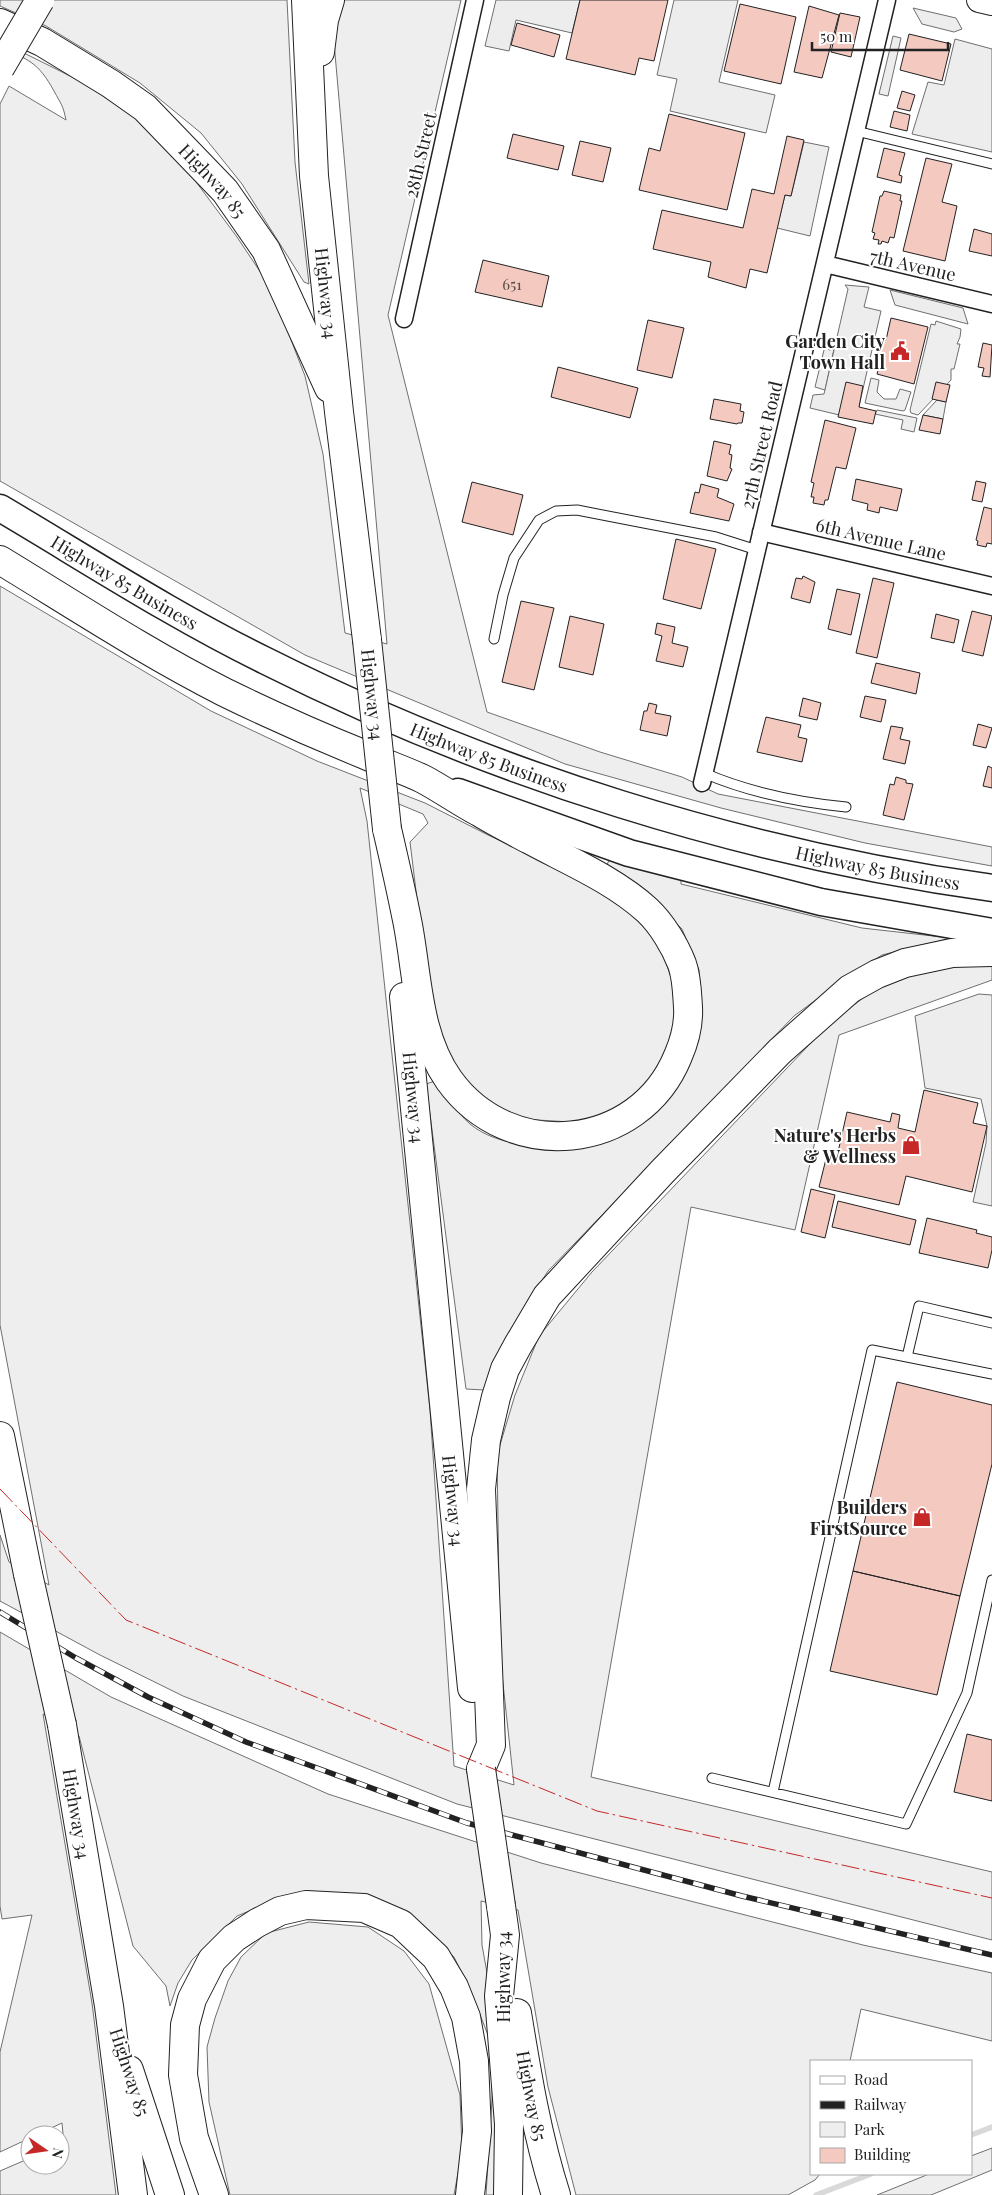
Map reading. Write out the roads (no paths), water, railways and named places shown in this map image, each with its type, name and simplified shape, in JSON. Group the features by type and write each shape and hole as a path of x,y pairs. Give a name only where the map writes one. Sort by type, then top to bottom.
{"highway":[{"path":"0,68 40,0"},
{"name":"Highway 34","path":"306,0 314,176 387,829 481,1769 505,1935 499,1996 509,2124 508,2195"},
{"path":"311,113 324,20 330,0"},
{"name":"Highway 85","path":"0,23 42,42 111,84 145,108 226,191 266,250 339,412"},
{"path":"0,560 135,642 224,692 422,779 630,896 657,920 678,953 684,970 688,1017 684,1042 672,1072 649,1101 624,1120 586,1134 569,1137 541,1136 514,1130 483,1113 464,1096 450,1081 443,1069 432,1047 423,1020 408,923 387,829"},
{"path":"0,569 28,577"},
{"path":"481,1769 491,1745 481,1489 482,1464 496,1397 505,1369 547,1296 663,1171 766,1065 804,1028 850,989 877,974 905,963 952,953 992,952"},
{"name":"Highway 34","path":"0,1436 62,1725 109,2006 133,2195"},
{"path":"0,1500 26,1564"},
{"path":"214,2195 194,2138 182,2076 184,2025 192,1998 212,1960 234,1938 280,1911 306,1905 364,1908 401,1924 436,1957 454,1987 466,2017 474,2061 477,2132 470,2195"},
{"name":"Highway 85","path":"505,1935 528,2083 546,2163 556,2195"},
{"name":"Highway 85","path":"109,2006 170,2195"}],"main road":[{"name":"Highway 85 Business","path":"0,508 200,627 265,661 332,694 484,756 584,793 708,829 822,858 935,880 992,888"},
{"path":"422,779 629,853 821,902 992,932"}],"street":[{"name":"28th Street","path":"404,319 475,0"},
{"name":"27th Street Road","path":"703,778 887,0"},
{"name":"7th Avenue","path":"825,264 992,304"},
{"name":"6th Avenue Lane","path":"761,532 992,586"}],"lane":[{"path":"856,131 992,164"},
{"path":"494,639 503,595 514,558 539,520 556,511 577,510 716,537 757,550"},
{"path":"703,778 812,804 846,807"},
{"path":"907,1357 919,1306 992,1323"},
{"path":"773,1792 872,1350 992,1374"},
{"path":"712,1778 906,1824 967,1693 988,1613 992,1580"}],"waterway":[{"path":"972,2135 992,2127"},
{"path":"816,2195 868,2175"}],"railway":[{"path":"0,1612 76,1658 148,1697 246,1742 467,1823 742,1896 992,1955"}],"place":[{"name":"Garden City Town Hall","path":"900,351"},
{"name":"Nature's Herbs & Wellness","path":"911,1145"},
{"name":"Builders FirstSource","path":"922,1517"}]}
